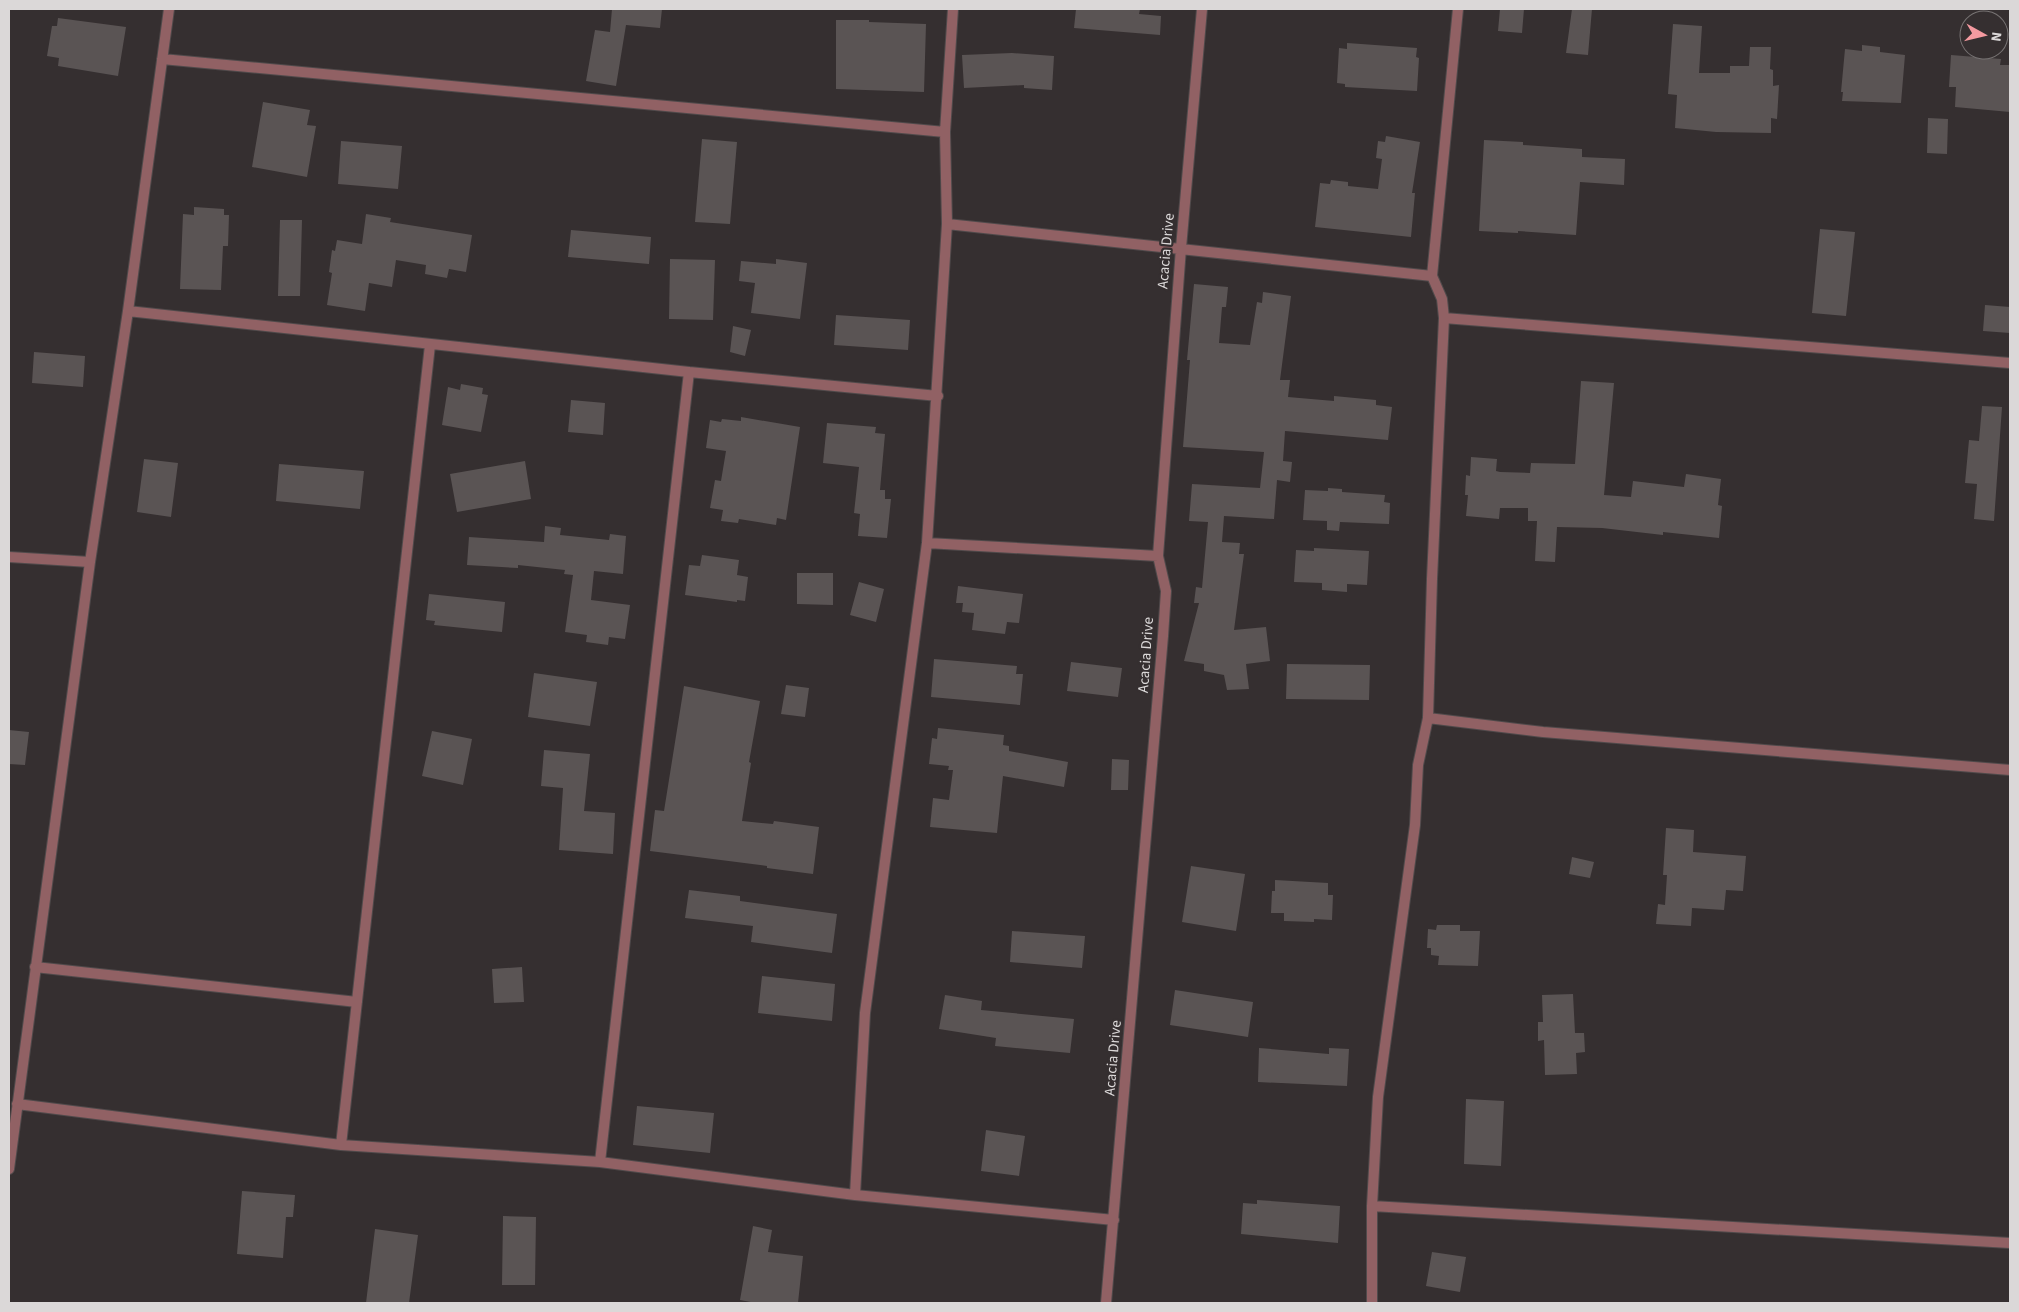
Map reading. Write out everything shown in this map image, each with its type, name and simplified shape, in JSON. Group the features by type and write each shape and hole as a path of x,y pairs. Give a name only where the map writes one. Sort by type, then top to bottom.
{"street":[{"path":"9,1168 90,562 128,310 169,9"},
{"path":"855,1195 865,1013 927,543 938,396 947,224 945,132 953,9"},
{"name":"Acacia Drive","path":"1106,1303 1163,636 1166,591 1158,556 1181,248 1202,9"},
{"path":"1372,1303 1372,1206 1378,1096 1415,825 1418,765 1428,718 1432,570 1444,318 1442,299 1432,276 1458,9"},
{"path":"162,59 945,132"},
{"path":"947,224 1432,276"},
{"path":"128,310 430,345 938,396"},
{"path":"1444,318 2010,363"},
{"path":"341,1145 430,345"},
{"path":"600,1162 689,372"},
{"path":"927,543 1158,556"},
{"path":"9,557 90,562"},
{"path":"1428,718 1543,732 2010,770"},
{"path":"36,967 357,1002"},
{"path":"17,1104 341,1145 600,1162 855,1195 1114,1220"},
{"path":"1372,1206 2010,1243"}],"building":[{"path":"612,9 662,9 660,28 626,25 616,86 586,81 595,30 610,32"},
{"path":"1076,9 1140,9 1139,14 1161,16 1160,35 1074,28"},
{"path":"1500,9 1524,9 1522,33 1498,31"},
{"path":"1572,9 1592,9 1588,55 1566,53"},
{"path":"58,18 126,27 118,76 58,66 59,58 47,56 52,26 57,26"},
{"path":"836,20 926,24 924,92 836,89"},
{"path":"1673,24 1702,26 1699,73 1730,73 1730,66 1749,66 1750,47 1771,47 1770,69 1773,70 1773,86 1779,85 1777,119 1771,118 1771,133 1716,132 1675,128 1677,95 1668,94"},
{"path":"1347,43 1417,48 1416,57 1419,58 1417,91 1345,87 1345,84 1337,83 1339,48 1347,49"},
{"path":"1862,45 1880,47 1880,52 1905,55 1901,103 1842,101 1843,92 1841,92 1845,49 1862,51"},
{"path":"1012,53 1054,56 1052,90 1024,88 1024,85 964,88 962,55"},
{"path":"1951,55 1959,56 1959,60 2001,60 2000,65 2010,65 2010,112 1955,107 1956,87 1949,87"},
{"path":"263,102 310,110 307,125 316,126 307,177 252,167"},
{"path":"1928,118 1948,119 1947,154 1927,153"},
{"path":"1386,136 1420,142 1412,193 1415,193 1411,237 1315,227 1320,183 1330,184 1331,180 1348,182 1348,186 1378,189 1382,159 1376,158 1378,141 1385,142"},
{"path":"702,139 737,142 730,224 695,222"},
{"path":"1484,140 1523,142 1523,145 1582,149 1582,157 1625,159 1624,185 1580,182 1576,235 1518,231 1518,233 1479,231"},
{"path":"341,141 402,146 398,189 338,184"},
{"path":"194,207 224,209 224,215 229,215 228,246 223,246 221,290 180,289 183,214 194,215"},
{"path":"366,214 391,218 390,222 472,235 466,272 449,269 447,278 425,274 426,265 396,260 392,287 369,283 365,311 327,305 332,273 329,272 332,250 335,251 337,240 362,244"},
{"path":"280,220 302,220 300,296 278,296"},
{"path":"1820,229 1855,232 1846,316 1812,313"},
{"path":"571,230 651,237 649,264 568,257"},
{"path":"670,259 715,260 713,320 669,319"},
{"path":"776,259 807,263 800,319 751,313 755,283 739,281 741,261 776,264"},
{"path":"1194,284 1228,287 1226,307 1222,307 1219,343 1250,345 1257,302 1262,303 1263,292 1291,296 1280,380 1290,380 1288,397 1334,401 1334,396 1376,400 1376,405 1392,407 1388,440 1285,431 1283,461 1292,462 1290,482 1277,480 1274,519 1224,516 1222,542 1240,543 1239,554 1244,554 1234,630 1266,627 1270,661 1246,664 1249,689 1227,690 1224,675 1204,671 1204,664 1184,661 1199,603 1194,603 1196,587 1202,588 1208,522 1189,521 1192,484 1260,488 1264,452 1183,447 1190,360 1187,360"},
{"path":"1985,305 2010,307 2010,333 1983,331"},
{"path":"836,315 910,320 908,350 834,345"},
{"path":"733,326 751,330 745,356 730,352"},
{"path":"34,352 85,356 83,387 32,383"},
{"path":"1581,381 1614,383 1604,495 1631,497 1633,481 1684,487 1686,474 1721,479 1718,505 1722,506 1719,538 1663,532 1663,535 1602,528 1557,527 1555,562 1535,561 1537,521 1528,521 1528,508 1500,508 1499,519 1466,516 1468,495 1465,495 1466,475 1470,476 1471,457 1497,459 1496,471 1500,472 1530,473 1531,463 1575,464"},
{"path":"461,384 483,388 482,394 488,395 481,432 442,425 448,387 460,390"},
{"path":"571,400 605,403 603,435 568,432"},
{"path":"1982,406 2002,407 1994,521 1974,519 1977,484 1965,483 1969,440 1979,441"},
{"path":"741,417 800,427 786,520 777,518 776,525 739,519 738,523 721,521 723,510 710,508 715,480 721,481 726,451 706,448 710,420 721,422 722,419 741,421"},
{"path":"827,423 876,427 875,433 885,434 880,490 885,490 885,499 891,499 887,538 858,536 860,514 854,513 859,467 823,463"},
{"path":"144,459 178,463 171,517 137,512"},
{"path":"525,461 531,499 457,512 450,474"},
{"path":"279,464 364,471 360,509 276,501"},
{"path":"1328,488 1342,489 1342,492 1385,495 1384,502 1390,503 1389,524 1340,522 1339,531 1327,530 1327,521 1303,520 1305,490 1328,491"},
{"path":"545,526 561,528 560,535 609,540 610,534 626,536 623,574 594,571 591,600 630,605 625,639 609,637 608,645 586,642 587,635 565,632 573,575 564,574 565,570 518,565 518,568 467,565 469,537 544,542"},
{"path":"1314,548 1369,551 1367,585 1347,584 1347,592 1322,590 1322,583 1294,582 1296,550 1314,551"},
{"path":"702,555 739,560 737,575 748,577 745,601 737,600 737,602 685,595 689,565 700,566"},
{"path":"797,573 833,573 833,605 797,604"},
{"path":"859,582 884,589 876,622 850,615"},
{"path":"958,586 1023,594 1019,623 1007,622 1005,634 972,630 974,613 962,612 963,603 956,603"},
{"path":"429,594 505,602 502,632 434,625 435,621 426,620"},
{"path":"934,659 1017,666 1016,674 1023,674 1020,705 931,697"},
{"path":"1071,662 1122,668 1118,697 1067,691"},
{"path":"1287,664 1370,665 1369,700 1286,699"},
{"path":"534,673 597,682 590,726 528,717"},
{"path":"786,685 809,688 805,717 781,714"},
{"path":"684,686 760,701 749,762 751,763 742,821 773,824 774,821 819,827 813,874 650,851 655,810 664,811"},
{"path":"938,728 1004,735 1003,745 1009,746 1009,751 1068,762 1064,787 1003,776 997,833 930,827 933,798 949,800 953,770 948,770 949,766 929,764 932,738 937,739"},
{"path":"9,730 29,732 25,765 9,764"},
{"path":"432,731 472,739 463,785 422,776"},
{"path":"544,750 590,754 584,811 615,813 613,854 559,850 563,788 541,786"},
{"path":"1112,759 1129,760 1128,790 1111,790"},
{"path":"1666,828 1694,830 1693,852 1746,856 1743,891 1726,890 1724,910 1692,908 1691,926 1656,924 1658,904 1665,905 1667,875 1663,875"},
{"path":"1572,857 1594,862 1590,878 1569,874"},
{"path":"1191,866 1245,874 1236,931 1182,922"},
{"path":"1275,880 1328,883 1328,895 1333,895 1332,920 1314,919 1314,922 1284,921 1284,913 1271,913 1272,891 1275,891"},
{"path":"689,890 740,896 740,901 837,914 832,953 751,942 753,926 685,918"},
{"path":"1437,925 1460,925 1460,931 1480,931 1478,966 1438,965 1439,956 1431,955 1431,948 1427,948 1428,929 1436,930"},
{"path":"1012,931 1085,936 1082,968 1010,962"},
{"path":"522,967 524,1002 494,1003 492,969"},
{"path":"762,976 835,984 832,1021 758,1013"},
{"path":"1175,990 1253,1002 1248,1037 1170,1025"},
{"path":"1573,994 1575,1033 1584,1033 1585,1052 1576,1053 1577,1074 1545,1075 1544,1040 1538,1041 1538,1022 1543,1022 1542,995"},
{"path":"945,995 982,1001 981,1010 1074,1019 1070,1053 995,1046 996,1038 939,1029"},
{"path":"1259,1048 1329,1054 1329,1048 1349,1049 1347,1086 1258,1082"},
{"path":"1466,1099 1504,1101 1501,1166 1464,1164"},
{"path":"637,1106 714,1113 710,1153 633,1145"},
{"path":"986,1130 1025,1136 1019,1176 981,1171"},
{"path":"242,1191 295,1195 293,1217 286,1217 283,1258 237,1254"},
{"path":"1257,1200 1340,1206 1338,1243 1241,1234 1243,1203 1257,1204"},
{"path":"503,1216 536,1217 535,1285 502,1285"},
{"path":"753,1226 772,1230 768,1252 803,1256 798,1303 756,1303 740,1300"},
{"path":"375,1229 418,1235 409,1303 366,1303"},
{"path":"1432,1252 1466,1257 1460,1292 1426,1286"}]}
